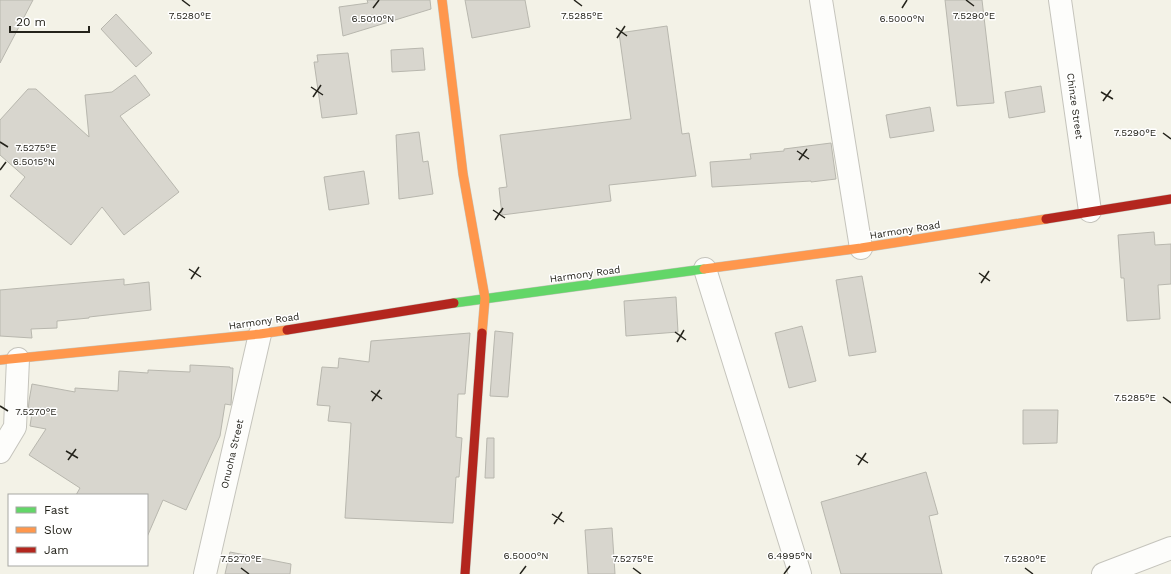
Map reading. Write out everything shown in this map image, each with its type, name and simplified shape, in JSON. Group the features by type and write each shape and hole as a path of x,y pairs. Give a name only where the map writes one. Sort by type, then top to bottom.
{"main road":[{"path":"442,0 463,174 485,298 465,574"},
{"name":"Harmony Road","path":"9,359 260,334 485,298 861,248 1171,199"}],"street":[{"path":"821,0 861,248"},
{"name":"Chinze Street","path":"1060,0 1090,211"},
{"path":"705,269 800,574"},
{"name":"Onuoha Street","path":"205,574 260,334"},
{"path":"0,452 15,426 9,359"},
{"path":"1103,574 1171,548"}],"building":[{"path":"0,0 33,0 0,63"},
{"path":"367,0 430,0 431,9 343,36 339,7 368,3"},
{"path":"465,0 525,0 530,27 472,38"},
{"path":"945,0 982,0 994,103 957,106"},
{"path":"116,14 152,53 136,67 101,29"},
{"path":"667,26 682,134 689,133 696,176 609,185 611,201 502,215 499,188 507,187 500,135 631,119 619,33"},
{"path":"423,48 425,70 392,72 391,50"},
{"path":"348,53 357,114 322,118 314,62 318,62 317,55"},
{"path":"135,75 150,95 120,116 179,192 124,235 102,207 71,245 10,196 25,177 0,155 0,120 28,89 36,89 89,137 85,95 112,92"},
{"path":"1041,86 1045,112 1009,118 1005,92"},
{"path":"930,107 934,131 890,138 886,115"},
{"path":"419,132 423,162 428,161 433,194 399,199 396,135"},
{"path":"831,143 836,179 811,182 712,187 710,162 751,159 750,154 784,151 784,149"},
{"path":"364,171 369,204 329,210 324,177"},
{"path":"1154,232 1155,245 1171,244 1171,284 1158,285 1160,319 1127,321 1124,278 1121,278 1118,235"},
{"path":"862,276 876,352 849,356 836,280"},
{"path":"124,279 124,285 149,282 151,310 57,321 57,328 31,329 32,338 0,336 0,290"},
{"path":"676,297 678,332 626,336 624,301"},
{"path":"802,326 816,381 789,388 775,333"},
{"path":"495,331 513,333 508,397 490,396"},
{"path":"470,333 465,394 458,394 456,437 462,438 459,477 456,477 453,523 345,518 351,423 328,421 330,406 317,405 322,367 338,368 339,358 369,362 371,341"},
{"path":"190,365 233,368 231,405 225,404 220,436 186,510 163,500 148,535 148,494 77,494 80,488 29,455 46,429 30,426 32,413 28,412 32,384 75,392 75,388 118,391 119,371 148,373 148,370 190,372"},
{"path":"1023,410 1058,410 1057,443 1023,444"},
{"path":"487,438 494,438 494,478 485,478"},
{"path":"926,472 938,514 929,516 942,574 841,574 821,502"},
{"path":"612,528 615,574 588,574 585,530"},
{"path":"230,552 291,564 290,574 225,574"}],"traffic: fast":[{"path":"454,303 704,269"}],"traffic: slow":[{"path":"442,0 463,174 485,298 482,333"},
{"path":"704,269 861,248 1046,219"},
{"path":"0,360 287,330"}],"traffic: jam":[{"path":"1046,219 1171,199"},
{"path":"287,330 454,303"},
{"path":"465,574 482,333"}]}
